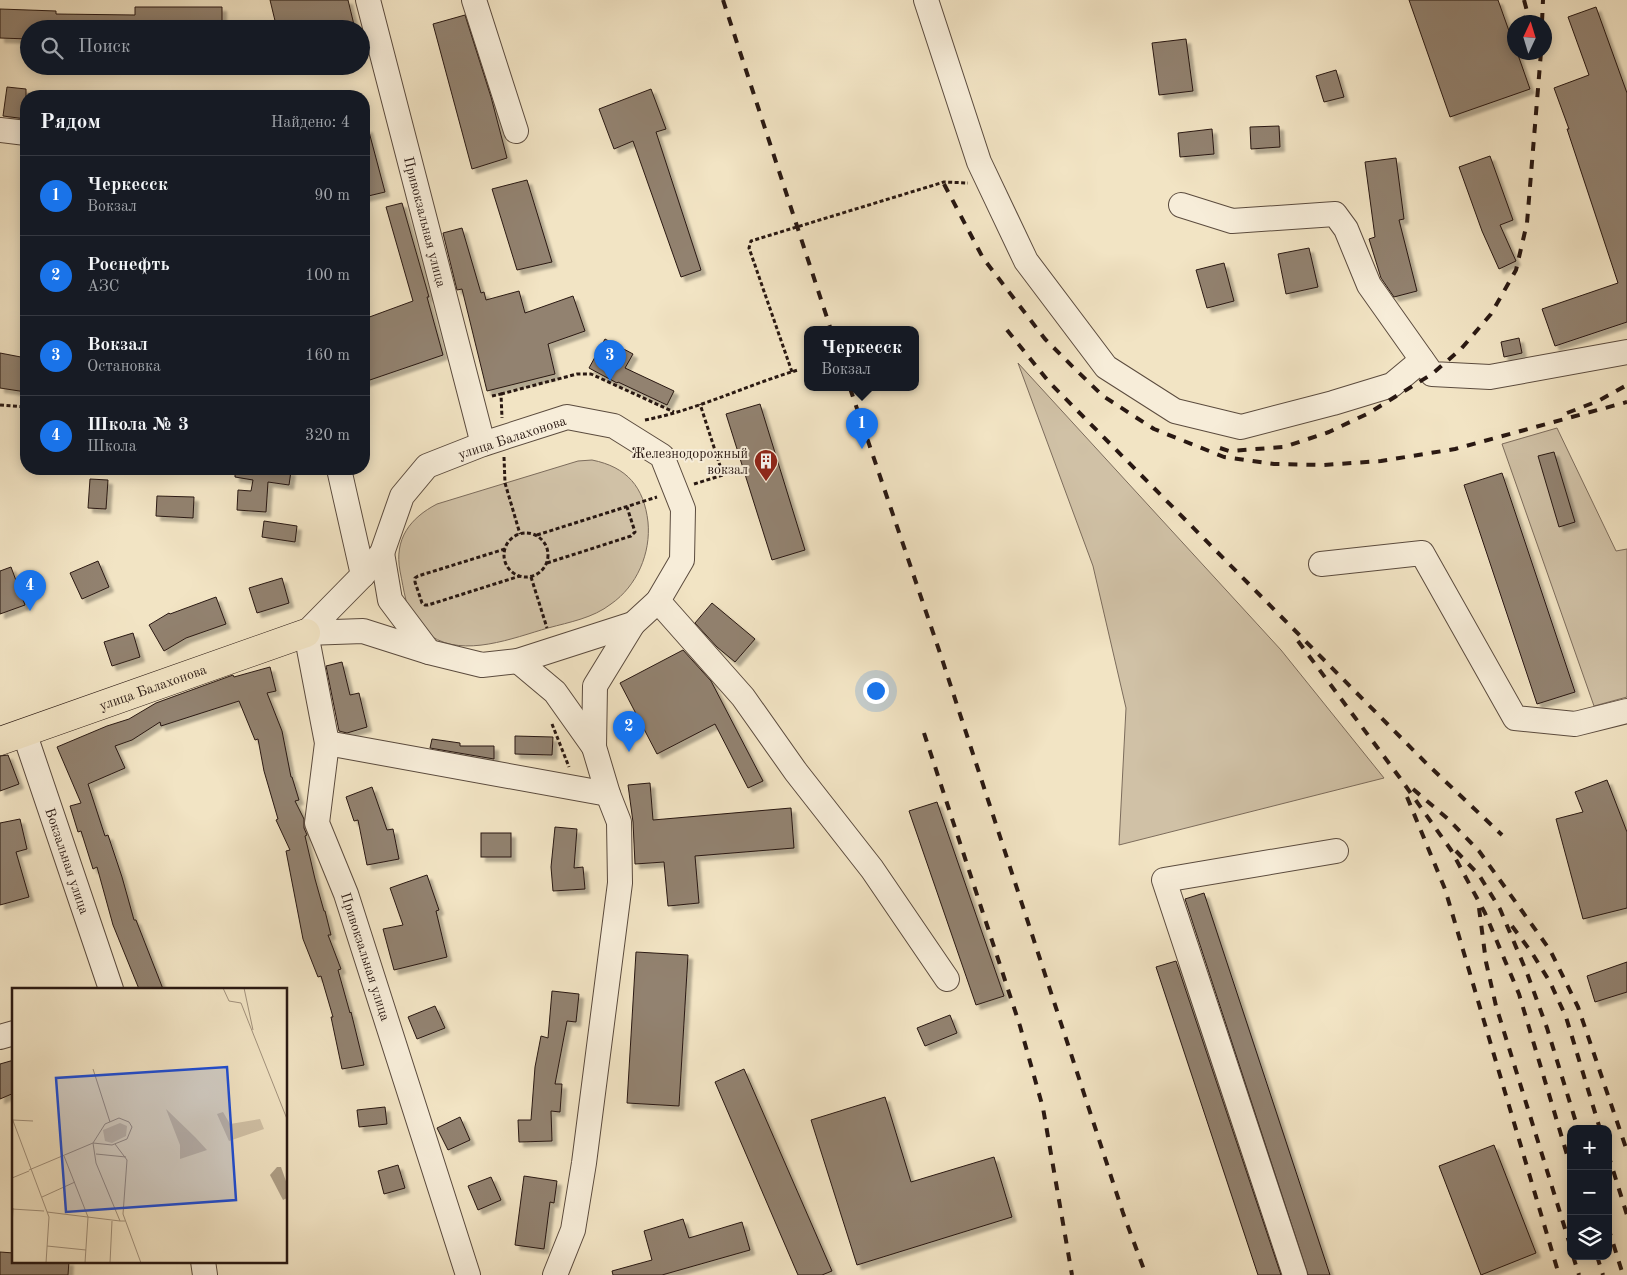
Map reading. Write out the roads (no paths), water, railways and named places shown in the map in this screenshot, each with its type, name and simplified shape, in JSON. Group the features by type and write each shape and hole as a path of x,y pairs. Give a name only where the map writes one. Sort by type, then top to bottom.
{"main road":[{"name":"улица Балахонова","path":"12,737 306,633"}],"street":[{"name":"Привокзальная улица","path":"368,0 483,444"},
{"path":"474,0 516,131"},
{"path":"926,0 979,162 1026,261 1106,367 1175,411 1241,427 1333,403 1392,385 1422,360"},
{"path":"0,130 20,132"},
{"path":"1181,205 1232,221 1335,214 1346,229 1369,286 1432,374 1490,377 1627,352"},
{"name":"улица Балахонова","path":"567,417 614,426 662,456 683,509 682,560 658,601 633,624 518,661 482,665 429,652 363,631 306,633 364,576 382,553 402,496 427,466 483,444 567,417"},
{"path":"340,475 364,576"},
{"path":"382,553 390,600 429,652"},
{"path":"1321,564 1422,553 1516,718 1575,724 1627,711"},
{"path":"658,601 743,696 796,772 872,869 947,979"},
{"path":"555,1275 573,1230 575,1220 620,883 619,822 608,794 594,747 595,686 633,624"},
{"name":"Привокзальная улица","path":"306,633 327,743 317,823 346,894 468,1275"},
{"path":"518,661 555,692 594,747"},
{"name":"Вокзальная улица","path":"12,737 111,988"},
{"path":"327,743 608,794"},
{"path":"1294,1275 1164,880 1336,851"},
{"path":"0,1038 12,1034"},
{"path":"203,1262 205,1275"}],"railway":[{"path":"723,0 830,326"},
{"path":"1524,0 1528,15"},
{"path":"1542,15 1543,0"},
{"path":"1220,448 1229,451 1284,447 1329,432 1369,413 1432,374 1461,349 1491,314 1516,270 1527,223 1540,60"},
{"path":"944,184 983,258 1045,339 1073,367 1103,396 1154,429 1224,457 1274,464 1324,465 1381,461 1455,449 1627,402"},
{"path":"1007,330 1049,382 1427,764 1502,835"},
{"path":"1567,413 1598,401 1627,385"},
{"path":"851,391 941,656 1123,1213 1146,1275"},
{"path":"1298,641 1451,850 1485,913 1519,994 1567,1155"},
{"path":"924,733 1020,1026 1043,1108 1072,1275"},
{"path":"1413,789 1448,819 1479,851 1550,950 1578,1007 1627,1151"},
{"path":"1407,797 1445,889 1559,1275"},
{"path":"1456,851 1479,875 1500,909 1527,973 1547,1028 1577,1125"},
{"path":"1479,908 1486,962 1496,1006 1567,1235"},
{"path":"1512,926 1550,982 1566,1017 1599,1125"},
{"path":"1612,1167 1627,1215"},
{"path":"1612,1240 1623,1275"},
{"path":"1574,1260 1579,1275"},
{"path":"1598,1260 1603,1275"}],"place":[{"name":"Вокзал","path":"610,381"},
{"name":"Черкесск","path":"862,449"},
{"name":"Железнодорожный вокзал","path":"766,482"},
{"name":"Школа № 3","path":"30,611"},
{"name":"Роснефть","path":"629,752"}]}
